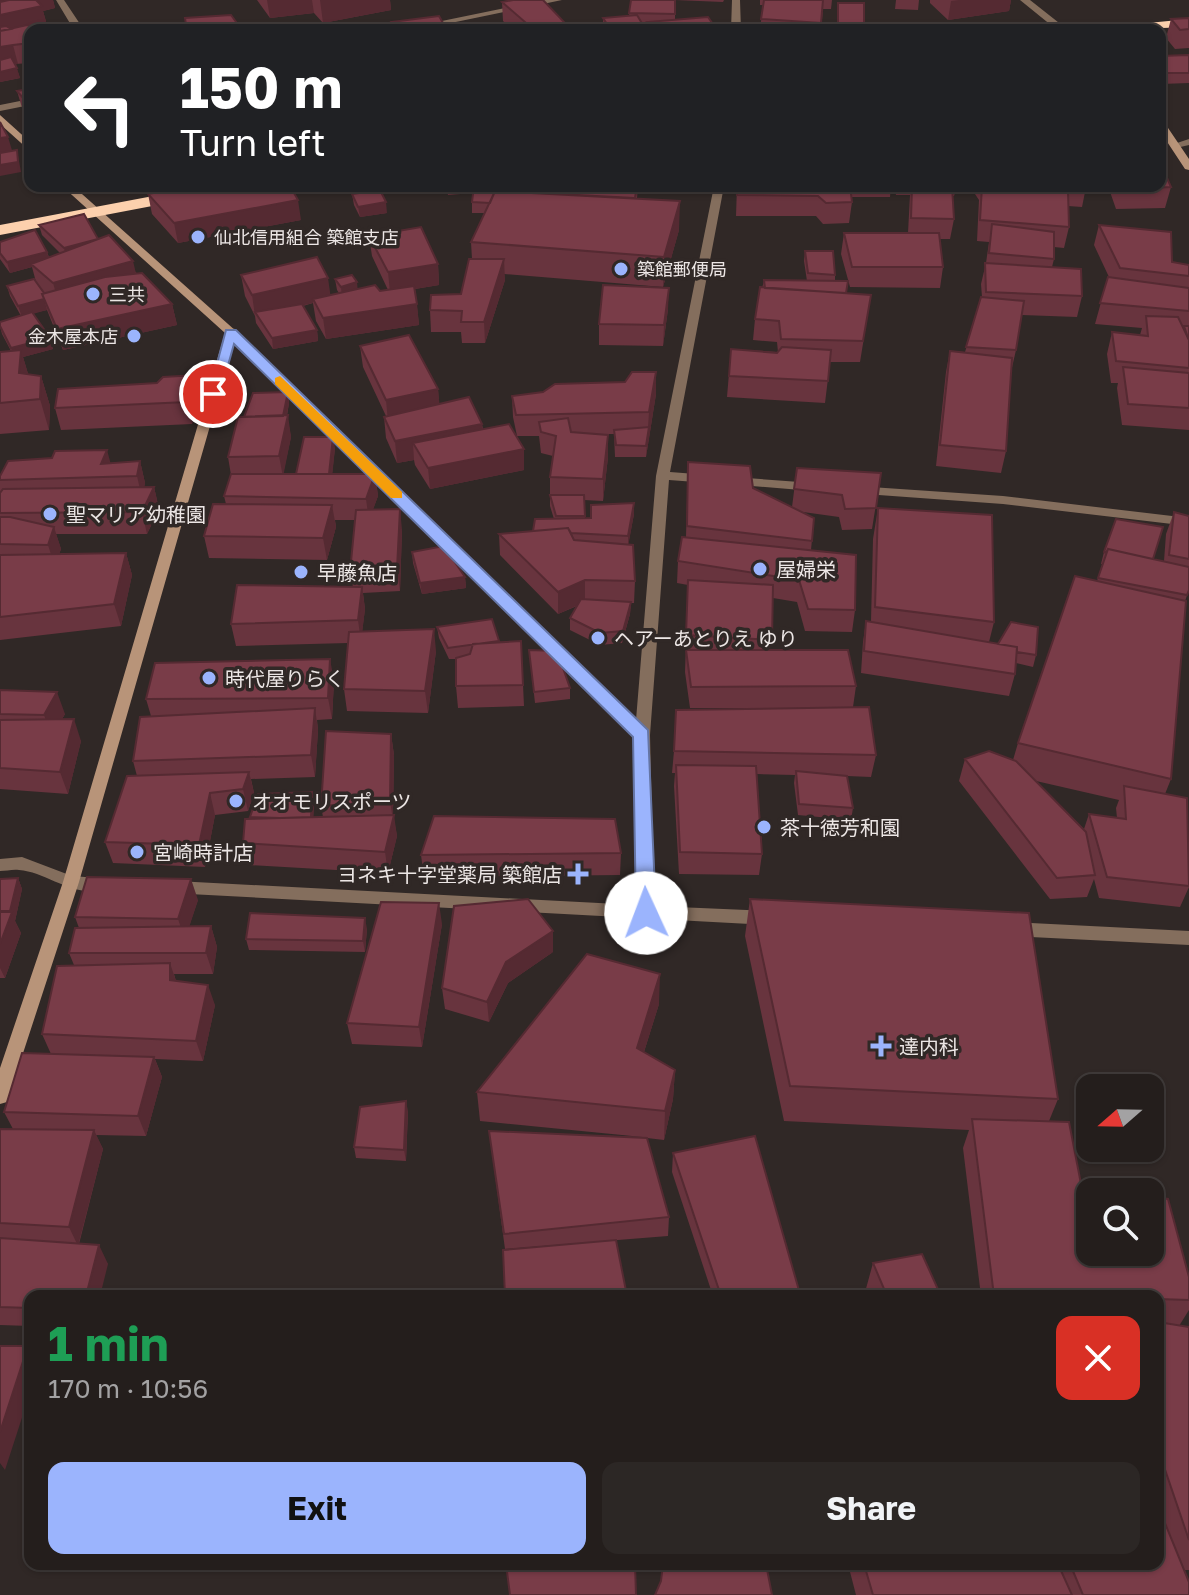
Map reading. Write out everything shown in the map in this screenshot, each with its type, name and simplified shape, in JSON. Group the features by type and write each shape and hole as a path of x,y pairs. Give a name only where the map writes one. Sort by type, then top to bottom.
{"highway":[{"path":"1166,25 1189,23"},
{"path":"0,230 199,192"}],"street":[{"path":"60,0 75,24"},
{"path":"434,24 558,0"},
{"path":"736,0 736,24"},
{"path":"1024,0 1055,24"},
{"path":"204,24 229,20 235,24"},
{"path":"0,108 24,103"},
{"path":"0,118 24,142"},
{"path":"1166,132 1189,167"},
{"path":"1176,145 1189,142"},
{"path":"73,192 231,332 642,735"},
{"path":"646,913 642,735 663,476 718,192"},
{"path":"0,1096 71,882 231,332"},
{"path":"663,476 1003,500 1189,522"},
{"path":"0,865 22,863 71,882 119,885"},
{"path":"151,887 790,919"},
{"path":"997,929 1189,938"}],"building":[{"path":"36,0 42,6 0,15 0,2"},
{"path":"543,0 565,23 527,24 502,2"},
{"path":"631,0 675,0 675,14 629,13"},
{"path":"764,0 823,0 821,23 761,19"},
{"path":"838,3 864,3 864,24 838,24"},
{"path":"231,15 238,24 186,24 185,18"},
{"path":"637,15 642,24 607,24 603,18"},
{"path":"439,16 444,24 392,24"},
{"path":"708,17 713,24 648,24 647,22"},
{"path":"1189,18 1189,29 1180,30 1171,19"},
{"path":"24,26 24,44 0,47 0,31"},
{"path":"1189,55 1189,73 1166,73 1166,56"},
{"path":"11,57 17,68 0,72 0,60"},
{"path":"0,122 8,137 0,138"},
{"path":"17,150 18,162 0,165 0,153"},
{"path":"293,192 298,200 174,223 148,194"},
{"path":"381,192 386,202 358,207 352,194"},
{"path":"473,192 495,192 490,203 472,202"},
{"path":"495,192 680,201 664,257 471,242"},
{"path":"518,192 636,192 635,198"},
{"path":"737,192 851,192 852,202 826,203 818,196 737,195"},
{"path":"912,192 952,192 954,219 911,218"},
{"path":"982,192 1068,192 1069,227 980,220"},
{"path":"84,214 98,239 64,248 39,225"},
{"path":"992,224 1054,232 1054,259 989,253"},
{"path":"1099,225 1171,232 1172,262 1189,265 1189,276 1120,268"},
{"path":"421,227 438,264 388,272 369,236"},
{"path":"35,230 47,252 7,262 0,253 0,242"},
{"path":"844,233 939,233 943,267 852,267"},
{"path":"109,235 133,261 53,283 31,264"},
{"path":"805,251 833,251 835,275 808,273"},
{"path":"317,257 328,278 252,295 241,275"},
{"path":"469,259 504,259 484,322 461,322 462,311 430,310 431,295 461,294"},
{"path":"985,263 1081,269 1082,296 986,292"},
{"path":"142,273 172,304 57,329 42,294 105,277"},
{"path":"352,275 357,282 341,287 335,279"},
{"path":"1108,277 1189,288 1189,311 1100,303"},
{"path":"34,279 44,293 44,299 18,306 7,286"},
{"path":"764,280 848,281 846,293 765,288"},
{"path":"375,285 380,291 414,286 417,304 323,318 313,299"},
{"path":"603,285 669,288 664,325 599,324"},
{"path":"760,287 871,295 863,341 781,339 779,321 755,319"},
{"path":"981,297 1024,301 1016,350 966,347"},
{"path":"302,304 317,330 272,338 255,312"},
{"path":"32,312 50,338 11,348 0,322"},
{"path":"1146,316 1178,317 1189,340 1189,368 1116,361 1112,332 1148,336"},
{"path":"409,335 438,389 386,400 360,346"},
{"path":"782,347 831,350 828,381 729,376 731,349 777,353"},
{"path":"21,350 19,373 41,376 40,399 0,403 0,352"},
{"path":"950,351 1012,358 1006,451 940,445"},
{"path":"1123,367 1189,373 1189,408 1128,404"},
{"path":"632,372 656,372 649,412 516,415 512,396 543,392 555,384 625,382"},
{"path":"197,375 187,402 55,408 58,389 157,383 163,377"},
{"path":"288,392 283,416 244,417 253,393"},
{"path":"469,397 482,424 395,441 384,417"},
{"path":"288,415 279,456 228,457 238,417"},
{"path":"568,418 571,432 608,435 603,479 550,477 556,436 541,432 539,422"},
{"path":"509,424 524,449 428,468 413,443"},
{"path":"649,427 646,446 616,445 614,430"},
{"path":"304,437 333,437 329,474 296,474"},
{"path":"107,450 101,464 140,461 137,476 0,480 8,461 52,458 55,451"},
{"path":"688,462 750,466 753,488 814,518 812,541 687,526"},
{"path":"797,468 881,473 876,508 845,509 842,495 794,489"},
{"path":"231,474 375,474 366,499 224,496"},
{"path":"154,487 142,512 0,513 0,493 3,489"},
{"path":"550,495 584,495 585,516 556,516"},
{"path":"634,503 628,536 571,533 568,528 533,531 535,519 591,518 591,505"},
{"path":"213,504 332,505 323,538 204,536"},
{"path":"878,508 992,515 994,622 875,607"},
{"path":"400,509 397,569 350,572 356,510"},
{"path":"1174,512 1189,516 1189,559 1169,555"},
{"path":"0,517 54,527 48,545 0,544"},
{"path":"1116,519 1163,527 1153,559 1108,549 1104,552"},
{"path":"568,528 574,540 633,545 635,581 585,580 558,592 499,534"},
{"path":"682,537 856,555 855,610 808,609 799,580 678,561"},
{"path":"444,546 465,577 420,583 412,552"},
{"path":"1108,549 1189,567 1187,595 1098,578"},
{"path":"126,553 114,604 0,617 0,555"},
{"path":"1075,576 1186,601 1171,779 1018,743"},
{"path":"688,580 773,585 772,640 686,635"},
{"path":"237,585 362,587 358,620 231,624"},
{"path":"581,599 631,602 623,631 600,633 570,618"},
{"path":"492,619 499,641 448,648 437,627"},
{"path":"866,621 1017,647 1015,674 864,651"},
{"path":"1011,622 1038,627 1036,655 1017,652 1017,647 998,644"},
{"path":"434,629 425,691 344,689 349,632"},
{"path":"521,641 523,685 456,686 456,658 470,654 473,644"},
{"path":"529,650 557,651 570,688 534,692"},
{"path":"686,650 848,650 856,686 691,687"},
{"path":"330,659 328,698 146,699 155,663"},
{"path":"0,690 57,692 44,715 0,714"},
{"path":"869,707 876,755 674,751 676,710"},
{"path":"315,708 311,755 133,761 140,717"},
{"path":"74,719 60,772 0,768 0,720"},
{"path":"326,731 391,734 390,801 321,806"},
{"path":"989,751 1016,761 1086,832 1095,875 1057,878 965,759"},
{"path":"676,765 756,766 762,854 680,852"},
{"path":"796,771 847,776 853,808 799,804"},
{"path":"249,772 243,789 210,793 199,845 105,842 127,776"},
{"path":"1124,786 1187,798 1189,886 1107,877 1089,814 1126,819"},
{"path":"312,792 311,817 250,817 258,794"},
{"path":"394,815 385,852 243,843 245,819"},
{"path":"434,816 615,819 621,853 421,855"},
{"path":"87,877 191,879 178,919 75,917"},
{"path":"18,878 10,911 0,911 0,879"},
{"path":"528,899 553,931 506,962 487,1002 442,988 454,906"},
{"path":"750,899 1029,913 1058,1099 790,1086"},
{"path":"381,902 439,903 419,1027 347,1023"},
{"path":"0,912 12,912 0,944"},
{"path":"250,913 365,918 363,941 246,939"},
{"path":"211,926 206,953 69,953 75,928"},
{"path":"587,954 660,974 637,1048 675,1070 665,1111 477,1092"},
{"path":"170,963 170,980 208,985 196,1041 42,1034 57,966"},
{"path":"22,1053 154,1057 138,1116 4,1112"},
{"path":"406,1101 404,1150 354,1147 360,1107"},
{"path":"972,1119 1069,1122 1080,1178 1076,1178 1076,1266 1164,1266 1164,1198 1168,1199 1189,1277 1189,1300 1164,1299 1164,1290 993,1290"},
{"path":"0,1129 94,1130 69,1227 0,1223"},
{"path":"489,1131 647,1138 669,1217 504,1234"},
{"path":"755,1136 799,1290 719,1290 673,1153"},
{"path":"0,1238 99,1245 88,1290 24,1290 24,1308 0,1307"},
{"path":"616,1240 626,1290 505,1290 503,1250"},
{"path":"922,1254 938,1290 884,1290 873,1263"},
{"path":"1164,1323 1189,1327 1189,1540 1164,1467"},
{"path":"0,1346 24,1346 24,1358 0,1432"},
{"path":"1164,1521 1189,1582 1189,1595 1083,1595 1073,1570 1164,1570"},
{"path":"507,1570 635,1570 636,1595 510,1595"},
{"path":"662,1570 767,1570 772,1595 655,1595"},
{"path":"866,1570 1061,1570 1072,1595 873,1595"}],"slow traffic":[{"path":"280,381 397,495"}],"place":[{"name":"仙北信用組合 築館支店","path":"198,237"},
{"name":"築館郵便局","path":"621,269"},
{"name":"三共","path":"93,294"},
{"name":"金木屋本店","path":"134,336"},
{"name":"聖マリア幼稚園","path":"50,514"},
{"name":"屋婦栄","path":"760,569"},
{"name":"早藤魚店","path":"301,572"},
{"name":"ヘアーあとりえ ゆり","path":"598,638"},
{"name":"時代屋りらく","path":"209,678"},
{"name":"オオモリスポーツ","path":"236,801"},
{"name":"茶十徳芳和園","path":"764,827"},
{"name":"宮崎時計店","path":"137,852"},
{"name":"ヨネキ十字堂薬局 築館店","path":"578,874"},
{"name":"達内科","path":"881,1046"}],"route":[{"path":"213,394 231,332 642,735 646,913"}]}
